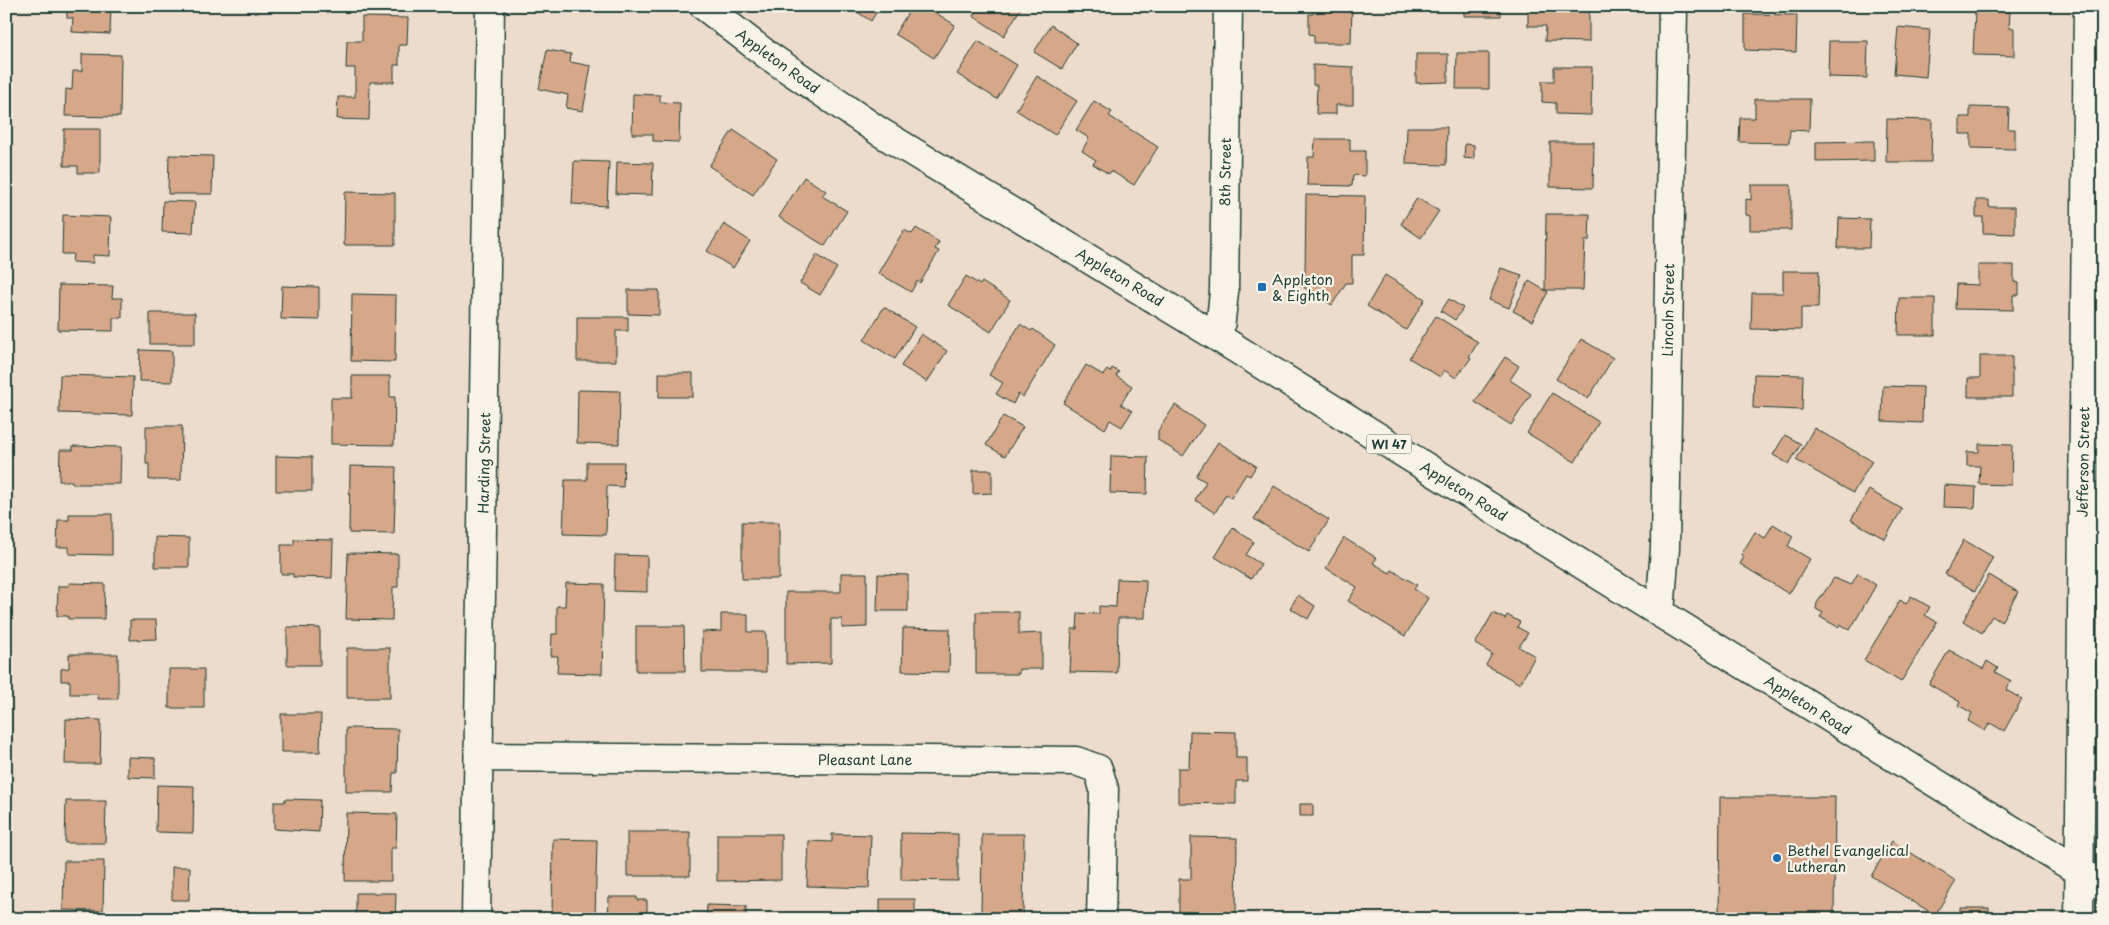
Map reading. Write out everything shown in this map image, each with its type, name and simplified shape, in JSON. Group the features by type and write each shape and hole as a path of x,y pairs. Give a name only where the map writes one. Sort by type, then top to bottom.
{"street":[{"name":"Harding Street","path":"476,919 480,757 490,6"},
{"name":"Appleton Road","path":"704,6 766,54 880,132 1219,338 1660,614 2103,886"},
{"name":"8th Street","path":"1219,338 1224,292 1228,6"},
{"name":"Lincoln Street","path":"1660,614 1665,548 1673,6"},
{"name":"Jefferson Street","path":"2079,919 2088,6"},
{"name":"Pleasant Lane","path":"480,757 1076,761 1098,769 1104,789 1101,919"}],"building":[{"path":"67,6 111,6 110,34 72,32 73,18 67,18"},
{"path":"848,6 880,6 871,21"},
{"path":"912,6 941,6 936,13 955,25 934,58 895,34"},
{"path":"979,6 1022,6 1004,36 973,16"},
{"path":"1313,6 1352,6 1351,43 1314,43 1314,35 1309,34 1309,14 1313,14"},
{"path":"1464,6 1501,6 1501,16 1464,16"},
{"path":"1528,6 1589,6 1589,42 1545,41 1546,26 1528,26"},
{"path":"1975,11 2010,12 2009,28 2014,28 2014,56 1973,55"},
{"path":"1745,14 1797,15 1796,52 1745,50"},
{"path":"362,17 408,18 407,45 399,45 399,65 394,65 394,82 370,82 369,120 337,119 338,97 355,97 355,68 346,68 347,41 362,41"},
{"path":"1051,25 1077,43 1062,69 1034,52"},
{"path":"1898,27 1930,30 1926,77 1894,74"},
{"path":"978,41 1017,65 997,99 957,74"},
{"path":"1829,41 1868,41 1867,78 1828,77"},
{"path":"547,50 571,54 570,62 591,66 583,111 566,108 568,95 539,89"},
{"path":"1457,53 1489,53 1489,89 1456,89"},
{"path":"82,54 121,55 120,117 65,116 66,89 72,90 73,71 82,71"},
{"path":"1416,54 1448,54 1448,82 1416,83"},
{"path":"1313,65 1353,67 1353,105 1336,105 1336,114 1316,114 1317,85 1313,85"},
{"path":"1554,67 1592,67 1591,115 1556,114 1556,103 1542,102 1542,81 1554,81"},
{"path":"1037,76 1077,101 1055,135 1016,110"},
{"path":"633,94 660,95 660,102 680,103 679,142 653,141 653,134 632,134"},
{"path":"1755,99 1810,99 1809,131 1790,130 1789,143 1739,142 1740,118 1755,118"},
{"path":"1094,101 1112,112 1109,116 1158,147 1134,185 1111,171 1109,174 1093,164 1096,160 1082,151 1089,138 1076,130"},
{"path":"1970,107 2009,108 2008,129 2015,129 2015,149 1971,148 1971,134 1960,134 1960,117 1970,117"},
{"path":"1887,119 1932,120 1931,162 1886,162"},
{"path":"1407,127 1447,127 1446,165 1406,164"},
{"path":"64,129 100,129 100,173 78,173 78,166 64,166"},
{"path":"733,130 777,159 753,195 709,166"},
{"path":"1315,139 1350,139 1350,151 1365,151 1365,176 1353,175 1352,186 1307,185 1308,157 1314,157"},
{"path":"1874,141 1874,161 1816,162 1816,142"},
{"path":"1550,142 1594,142 1593,188 1550,187"},
{"path":"1465,144 1474,145 1474,159 1464,158"},
{"path":"169,155 213,156 212,194 168,194"},
{"path":"574,161 609,162 607,206 572,204"},
{"path":"617,162 653,163 652,195 616,194"},
{"path":"804,177 826,191 822,196 847,211 825,246 779,217"},
{"path":"1751,185 1791,185 1791,230 1750,230 1750,216 1746,215 1746,199 1751,200"},
{"path":"345,192 395,193 395,245 344,245"},
{"path":"1306,195 1365,196 1364,255 1352,255 1352,283 1346,283 1332,305 1300,285 1305,277"},
{"path":"1417,198 1439,211 1421,238 1401,224"},
{"path":"1976,200 1989,200 1989,207 2015,207 2015,234 1983,233 1983,217 1976,217"},
{"path":"163,201 195,202 193,233 162,232"},
{"path":"1546,214 1590,214 1589,241 1585,241 1583,290 1545,290"},
{"path":"63,215 111,217 110,256 93,255 93,263 72,262 73,254 62,254"},
{"path":"1839,218 1870,219 1869,248 1838,248"},
{"path":"724,224 750,241 733,268 707,251"},
{"path":"916,228 939,242 935,249 939,251 920,283 917,281 911,292 878,273 904,230 912,234"},
{"path":"817,255 837,268 820,295 800,283"},
{"path":"1978,265 2014,265 2014,282 2019,283 2019,295 2013,295 2013,310 1955,309 1956,284 1978,285"},
{"path":"1501,268 1522,275 1509,308 1489,300"},
{"path":"1783,271 1819,271 1818,308 1801,308 1801,330 1751,329 1752,293 1783,293"},
{"path":"1385,275 1425,299 1406,330 1367,306"},
{"path":"966,276 980,285 982,282 1010,300 991,332 948,305"},
{"path":"1529,281 1548,292 1532,321 1513,311"},
{"path":"59,285 113,286 112,298 122,298 122,318 113,318 113,331 58,330"},
{"path":"282,286 319,287 319,320 281,319"},
{"path":"628,290 659,290 659,315 628,314"},
{"path":"352,294 396,295 395,362 351,361"},
{"path":"1899,298 1935,298 1935,335 1898,335"},
{"path":"1449,299 1463,308 1455,320 1441,311"},
{"path":"884,307 915,327 895,359 864,340"},
{"path":"150,313 195,313 195,344 150,344"},
{"path":"1436,316 1478,342 1469,357 1471,358 1456,378 1444,370 1440,377 1409,358"},
{"path":"577,317 628,317 628,331 616,331 616,361 577,361"},
{"path":"1020,324 1031,331 1033,329 1055,345 1023,397 1018,394 1013,404 996,394 1003,383 989,375"},
{"path":"921,334 947,351 927,382 901,366"},
{"path":"1581,339 1613,358 1588,399 1556,379"},
{"path":"140,350 172,351 172,382 139,381"},
{"path":"1980,356 2012,356 2012,397 1968,397 1968,378 1980,378"},
{"path":"1505,357 1519,366 1510,380 1531,394 1511,425 1475,402"},
{"path":"1086,365 1103,375 1107,370 1110,372 1112,368 1119,372 1116,376 1132,386 1121,404 1132,411 1122,427 1110,420 1105,429 1063,403"},
{"path":"659,373 693,373 693,397 659,397"},
{"path":"1754,374 1803,375 1802,410 1753,408"},
{"path":"60,375 133,377 132,415 59,413"},
{"path":"352,376 390,376 390,397 395,397 394,445 331,444 331,398 352,398"},
{"path":"1883,386 1923,387 1922,423 1882,421"},
{"path":"578,390 620,391 619,444 577,443"},
{"path":"1552,393 1599,422 1575,462 1527,433"},
{"path":"1175,405 1204,425 1183,456 1158,440 1158,431"},
{"path":"1003,416 1023,427 1005,456 986,445"},
{"path":"146,426 182,426 181,480 149,480 149,464 146,464"},
{"path":"1814,428 1872,461 1853,493 1796,460"},
{"path":"1785,435 1801,444 1789,464 1773,455"},
{"path":"1218,442 1256,466 1250,476 1246,474 1231,498 1226,494 1215,513 1195,500 1206,482 1196,476"},
{"path":"1979,444 2012,445 2011,485 1979,484 1980,466 1967,466 1967,452 1979,452"},
{"path":"73,446 121,447 120,484 72,484 72,481 59,481 60,450 73,450"},
{"path":"276,456 312,457 312,491 276,491"},
{"path":"1111,456 1148,457 1147,494 1110,493"},
{"path":"587,462 624,462 623,487 607,486 606,535 563,534 565,480 587,480"},
{"path":"350,466 396,467 394,534 349,533"},
{"path":"973,470 992,470 992,493 973,494"},
{"path":"1944,485 1976,487 1975,508 1943,507"},
{"path":"1274,486 1329,520 1309,552 1254,519"},
{"path":"1869,490 1902,509 1885,539 1851,520"},
{"path":"69,514 112,514 112,555 69,554 69,547 57,547 58,520 69,520"},
{"path":"742,522 779,522 779,579 742,579"},
{"path":"1773,524 1793,536 1788,546 1810,559 1789,594 1740,564 1744,557 1741,555 1755,532 1765,538"},
{"path":"1233,528 1254,542 1246,555 1261,564 1251,579 1215,557"},
{"path":"155,537 189,538 189,567 155,567"},
{"path":"1344,538 1377,558 1373,563 1390,573 1392,570 1417,585 1414,589 1428,598 1405,636 1348,601 1357,587 1326,568"},
{"path":"294,539 333,540 332,578 293,577 293,574 281,574 281,545 294,545"},
{"path":"1964,540 1993,557 1975,591 1945,574"},
{"path":"348,553 398,554 398,587 393,587 392,620 346,619"},
{"path":"615,555 647,556 647,592 614,591"},
{"path":"841,573 867,573 867,627 842,628 842,619 831,619 831,663 786,664 786,592 841,592"},
{"path":"1858,573 1876,585 1850,630 1840,624 1838,627 1820,617 1823,613 1816,609 1817,603 1834,578 1851,585"},
{"path":"878,574 908,575 908,611 877,611"},
{"path":"1989,575 2018,592 2001,622 1992,616 1982,633 1963,621"},
{"path":"1117,579 1146,580 1145,618 1118,618 1117,673 1070,672 1072,629 1077,629 1078,613 1099,614 1099,606 1116,607"},
{"path":"69,583 105,584 104,619 68,619 68,616 57,616 58,586 69,586"},
{"path":"566,583 604,584 602,674 557,673 558,656 551,656 552,634 557,634 557,606 565,606"},
{"path":"1298,595 1315,606 1308,619 1290,608"},
{"path":"1911,596 1930,607 1925,615 1937,622 1901,682 1864,660 1900,600 1906,604"},
{"path":"976,612 1019,612 1019,634 1042,633 1042,669 1019,669 1019,674 976,674"},
{"path":"1493,613 1505,619 1507,615 1520,622 1517,627 1528,633 1519,647 1535,656 1520,684 1486,665 1492,654 1475,644"},
{"path":"721,614 748,614 748,632 766,632 766,672 702,672 702,632 721,631"},
{"path":"130,620 156,620 157,639 130,640"},
{"path":"636,626 684,626 685,671 636,671"},
{"path":"287,627 320,628 320,665 287,665"},
{"path":"903,628 950,629 949,672 902,671"},
{"path":"347,648 390,648 390,698 347,698"},
{"path":"1949,650 1983,669 1987,661 1998,668 1995,672 2011,681 2006,690 2022,699 2004,731 1990,723 1985,731 1968,721 1972,713 1958,705 1960,702 1929,684"},
{"path":"69,654 118,654 118,699 98,699 98,694 70,694 70,681 61,681 61,669 69,668"},
{"path":"169,669 204,669 204,708 169,708"},
{"path":"281,714 321,714 320,752 281,752"},
{"path":"66,719 101,720 100,764 65,764"},
{"path":"346,728 398,729 397,773 393,773 392,792 346,792"},
{"path":"1190,731 1236,732 1236,758 1247,758 1247,781 1236,781 1236,804 1178,803 1178,768 1189,768"},
{"path":"128,757 155,758 155,778 128,777"},
{"path":"157,785 194,786 193,833 156,832"},
{"name":"Bethel Evangelical Lutheran","path":"1720,797 1835,797 1834,919 1719,919"},
{"path":"285,799 320,800 319,832 274,829 274,802 285,802"},
{"path":"66,801 106,801 105,843 65,843"},
{"path":"1300,804 1313,804 1313,816 1300,816"},
{"path":"346,813 397,814 396,848 391,848 391,881 345,881"},
{"path":"627,832 690,832 690,876 627,876"},
{"path":"901,833 958,834 958,881 901,880"},
{"path":"717,834 781,834 781,880 717,881"},
{"path":"832,834 871,835 869,888 807,886 809,841 832,842"},
{"path":"982,834 1024,834 1023,919 981,919"},
{"path":"1191,837 1237,838 1236,915 1179,915 1179,879 1191,879"},
{"path":"553,839 597,840 595,919 552,919"},
{"path":"1892,841 1956,881 1935,915 1871,876"},
{"path":"64,861 104,861 103,911 63,910"},
{"path":"172,867 190,867 189,900 172,900"},
{"path":"356,893 396,893 395,919 356,919"},
{"path":"609,897 637,897 637,900 647,900 647,919 608,919"},
{"path":"880,899 915,899 915,919 880,919"},
{"path":"707,905 746,906 746,919 706,919"},
{"path":"1960,908 1989,908 1989,919 1960,919"}],"place":[{"name":"Appleton & Eighth","path":"1262,287"},
{"name":"Bethel Evangelical Lutheran","path":"1777,858"}]}
